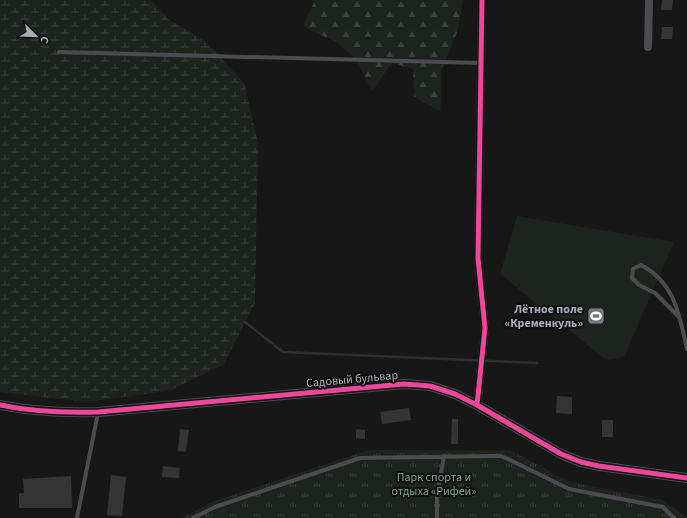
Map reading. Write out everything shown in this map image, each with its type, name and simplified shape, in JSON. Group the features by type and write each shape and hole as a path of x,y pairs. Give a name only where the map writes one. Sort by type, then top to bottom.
{"street":[{"path":"477,405 486,328 478,258 482,0"},
{"path":"648,47 649,0"},
{"name":"Садовый бульвар","path":"0,405 22,410 52,412 98,412 404,384 430,386 455,394 477,405 561,454 581,462 599,466 687,478"}],"lane":[{"path":"59,52 481,63"},
{"path":"678,316 655,293 639,285 632,278 633,269 640,265 653,271 666,284 676,302 678,316 687,349"},
{"path":"77,518 98,412"},
{"path":"437,518 437,497 444,456"},
{"path":"193,518 215,507 360,458 444,456 500,456 569,489 663,507 674,518"}],"green space":[{"path":"0,0 151,0 168,19 204,40 244,83 258,142 255,303 224,364 169,391 85,402 0,392"},
{"path":"315,0 463,0 458,30 441,71 441,111 414,97 413,69 392,63 372,91 357,60 338,43 303,26"},
{"name":"Лётное поле «Кременкуль»","path":"517,216 674,242 624,357 606,360 500,274"},
{"name":"Парк спорта и отдыха «Рифей»","path":"369,450 510,450 570,482 663,500 687,518 182,518 212,502"}],"building":[{"path":"662,0 673,0 672,10 661,10"},
{"path":"662,27 673,27 672,39 661,39"},
{"path":"557,396 572,397 572,414 556,413"},
{"path":"409,408 411,420 382,424 380,412"},
{"path":"452,419 458,419 458,444 451,444"},
{"path":"602,420 613,420 613,437 602,437"},
{"path":"180,429 189,430 186,452 178,451"},
{"path":"356,429 365,430 365,439 356,438"},
{"path":"163,466 180,468 179,478 162,477"},
{"path":"111,475 126,477 122,516 107,515"},
{"path":"71,476 72,508 19,508 19,493 24,493 23,479"}],"waterway":[{"path":"245,322 283,352 537,363"}],"cycle path":[{"path":"477,405 485,328 478,258 482,0"},
{"path":"0,405 49,412 98,412 404,384 430,386 455,394 477,405 561,454 581,462 599,466 687,478"}],"place":[{"name":"Лётное поле «Кременкуль»","path":"596,316"}]}
